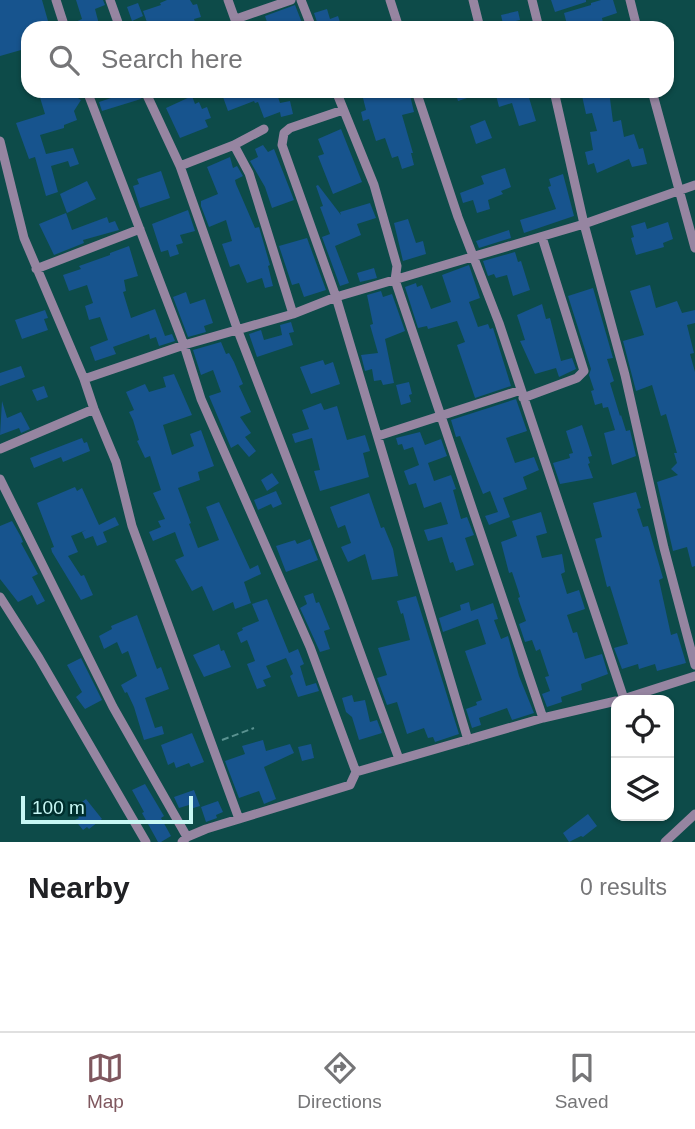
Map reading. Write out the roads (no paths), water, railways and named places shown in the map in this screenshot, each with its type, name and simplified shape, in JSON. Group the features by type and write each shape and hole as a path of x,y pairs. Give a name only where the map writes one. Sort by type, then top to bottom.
{"street":[{"path":"56,0 63,21"},
{"path":"110,0 118,21"},
{"path":"228,0 236,21"},
{"path":"244,21 290,0"},
{"path":"301,0 309,21"},
{"path":"390,0 397,21"},
{"path":"472,0 478,21"},
{"path":"532,0 537,21"},
{"path":"630,0 635,21"},
{"path":"0,479 113,706 185,839 239,819 350,785 356,772 310,647 241,485 213,428 90,98"},
{"path":"149,98 180,166 238,331 399,759"},
{"path":"339,98 374,185 397,266 395,279 543,718"},
{"path":"418,98 473,257 499,323 617,695"},
{"path":"556,98 584,224 625,375 664,548 695,665"},
{"path":"654,98 695,248"},
{"path":"343,110 290,128 281,139 336,297 468,740"},
{"path":"180,166 264,130"},
{"path":"0,141 17,219 116,462 132,526 239,819"},
{"path":"234,145 249,173 293,314"},
{"path":"84,379 184,345 293,314 336,297 584,224 695,185"},
{"path":"36,269 140,229"},
{"path":"378,436 442,415 577,378 584,371 542,237"},
{"path":"0,449 94,409"},
{"path":"0,597 39,658 146,842"},
{"path":"635,695 695,676"},
{"path":"356,772 543,718 611,702"},
{"path":"665,842 695,814"}]}
